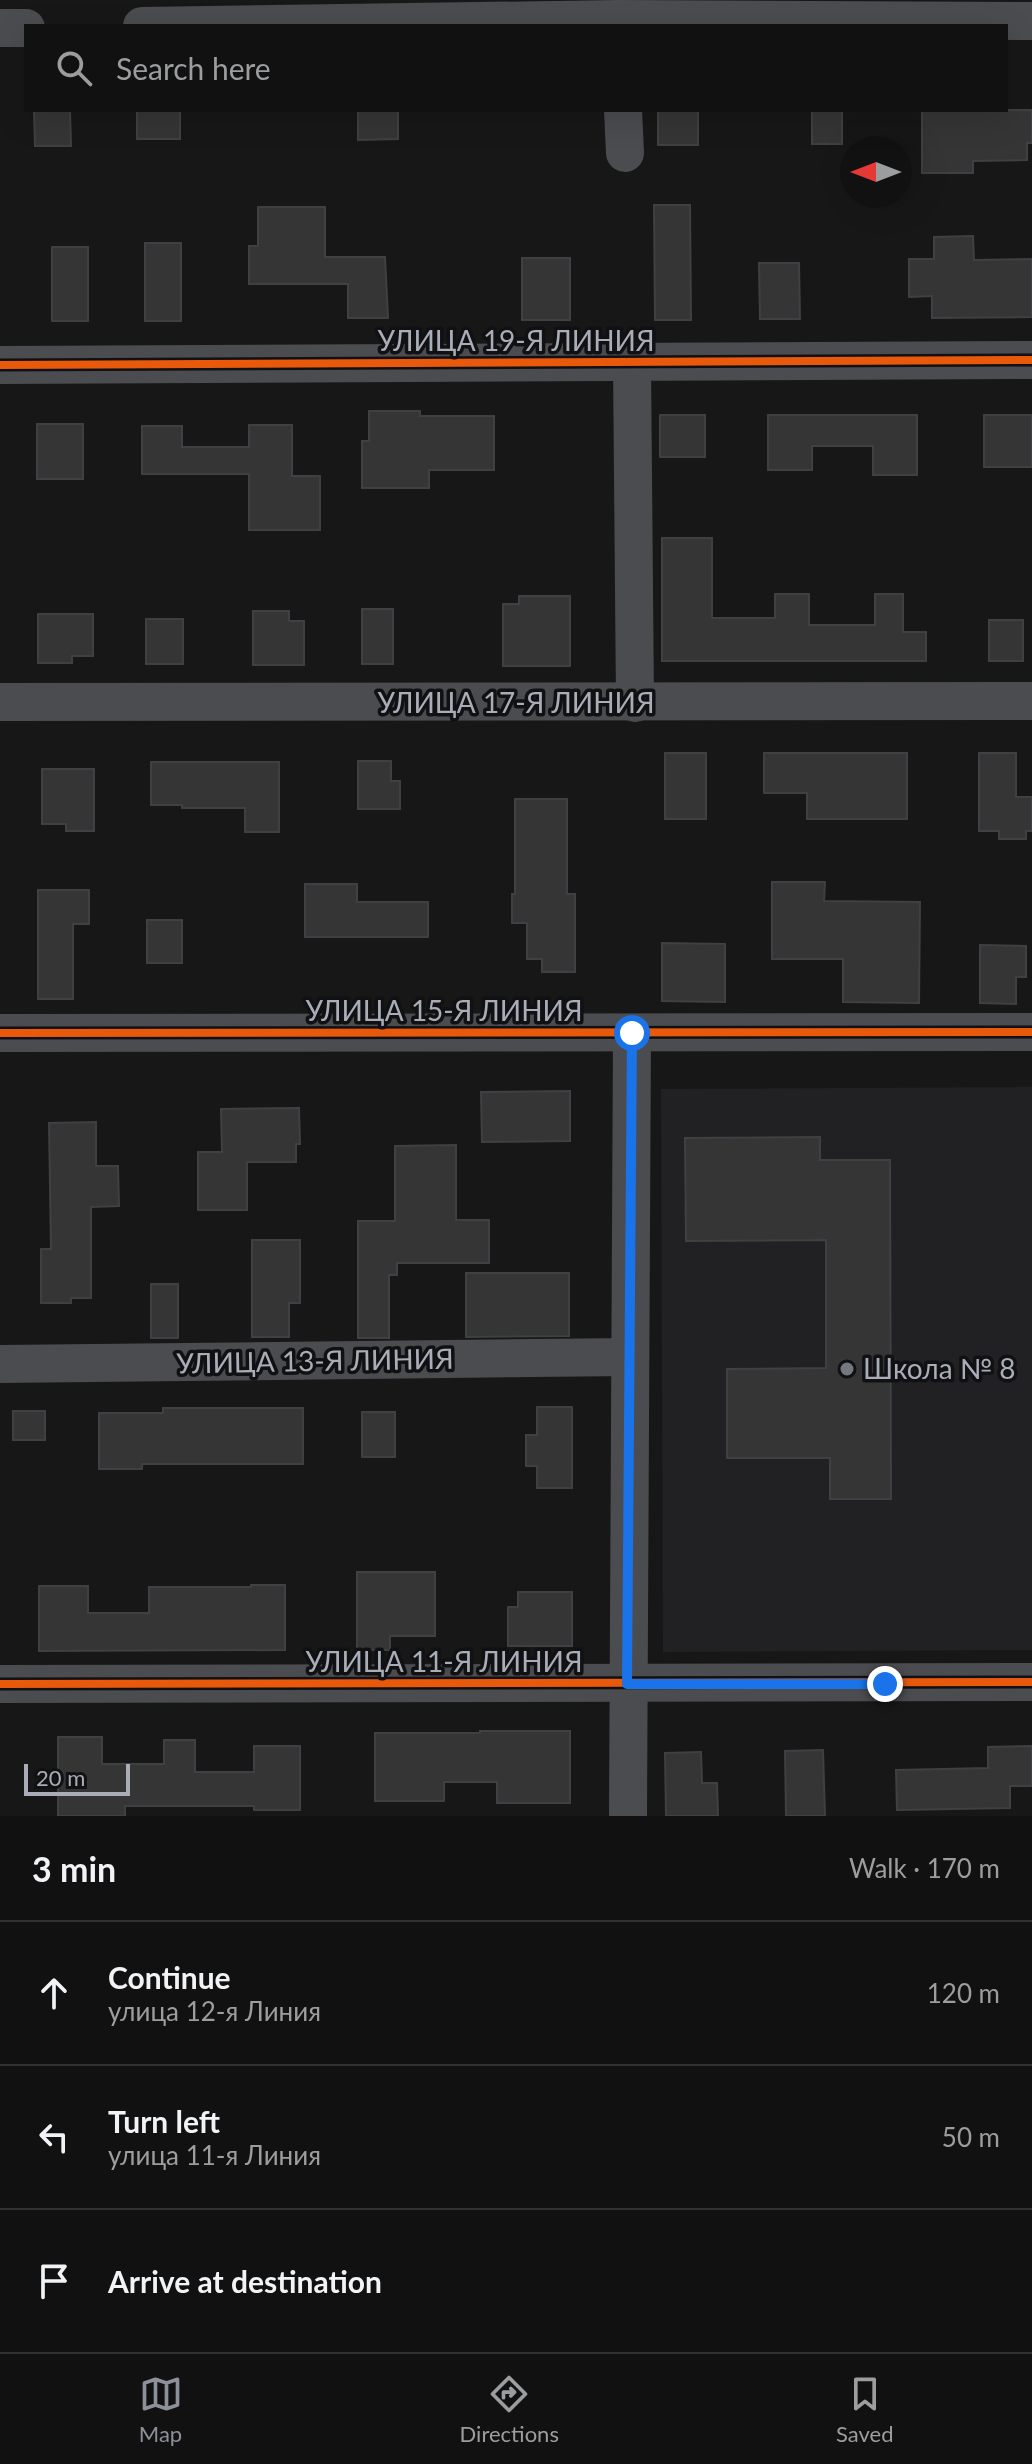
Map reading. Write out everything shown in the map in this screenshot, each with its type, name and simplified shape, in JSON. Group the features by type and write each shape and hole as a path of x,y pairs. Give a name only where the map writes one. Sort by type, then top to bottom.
{"street":[{"path":"229,24 620,15 1032,21"},
{"path":"0,28 24,28"},
{"path":"623,112 625,153"},
{"name":"УЛИЦА 19-Я ЛИНИЯ","path":"0,365 1032,360"},
{"path":"632,363 635,703"},
{"name":"УЛИЦА 17-Я ЛИНИЯ","path":"0,702 1032,701"},
{"name":"УЛИЦА 15-Я ЛИНИЯ","path":"0,1033 1032,1032"},
{"path":"628,1816 632,1033"},
{"name":"УЛИЦА 13-Я ЛИНИЯ","path":"0,1364 630,1357"},
{"name":"УЛИЦА 11-Я ЛИНИЯ","path":"0,1684 1032,1682"}],"shaded area":[{"name":"Школа № 8","path":"1032,1087 1032,1650 663,1652 661,1089"}],"building":[{"path":"1032,110 1032,143 1027,143 1027,160 973,161 973,173 922,173 922,112"},
{"path":"34,112 70,112 71,146 35,146"},
{"path":"137,112 180,112 180,139 137,139"},
{"path":"358,112 398,112 398,139 358,140"},
{"path":"658,112 698,112 698,145 658,145"},
{"path":"812,112 842,112 840,144 812,144"},
{"path":"654,205 690,205 691,320 655,320"},
{"path":"258,207 325,207 325,257 385,257 388,318 348,318 348,284 249,284 249,246 258,246"},
{"path":"973,236 974,260 1032,259 1032,317 932,318 932,296 909,297 909,259 934,259 934,237"},
{"path":"145,243 181,243 181,321 145,321"},
{"path":"52,247 88,247 88,321 52,321"},
{"path":"522,258 570,258 570,320 522,320"},
{"path":"759,263 799,263 800,319 760,319"},
{"path":"369,411 420,411 420,416 494,416 494,470 429,470 429,488 362,488 362,441 369,441"},
{"path":"660,415 705,415 705,457 660,457"},
{"path":"768,415 917,415 917,475 873,475 873,446 812,446 812,470 768,470"},
{"path":"984,415 1032,415 1032,467 984,467"},
{"path":"37,424 83,424 83,479 37,479"},
{"path":"249,425 292,425 292,476 320,476 320,530 249,530 249,474 142,474 142,426 182,426 182,447 249,447"},
{"path":"662,538 712,538 712,618 775,618 775,594 809,594 809,625 875,625 875,594 903,594 903,632 926,632 926,661 662,661"},
{"path":"519,596 570,596 570,666 503,666 503,604 519,604"},
{"path":"362,609 393,609 393,664 362,664"},
{"path":"253,611 289,611 289,621 304,621 304,665 253,665"},
{"path":"38,614 93,614 93,656 72,656 72,663 38,663"},
{"path":"146,619 183,619 183,664 146,664"},
{"path":"989,620 1023,620 1023,661 989,661"},
{"path":"665,753 706,753 706,819 665,819"},
{"path":"764,753 907,753 907,819 807,819 807,793 764,793"},
{"path":"979,753 1016,753 1016,797 1032,797 1032,831 1026,831 1026,839 999,839 999,831 979,831"},
{"path":"358,761 391,761 391,781 400,781 400,809 358,809"},
{"path":"151,762 279,762 279,832 245,832 245,808 151,805"},
{"path":"42,769 94,769 94,831 66,831 66,824 42,824"},
{"path":"515,799 567,799 567,894 575,894 575,972 542,972 542,959 527,959 527,923 512,923"},
{"path":"772,882 825,882 824,901 920,902 919,1003 843,1002 843,959 772,959"},
{"path":"305,884 357,884 357,902 428,902 428,937 305,937"},
{"path":"38,890 89,890 89,924 73,924 73,999 38,999"},
{"path":"147,920 182,920 182,963 147,963"},
{"path":"662,943 725,944 725,1002 662,1001"},
{"path":"980,945 1026,946 1026,977 1016,977 1016,1004 980,1003"},
{"path":"570,1091 570,1141 482,1142 481,1092"},
{"path":"299,1108 300,1144 296,1144 296,1162 247,1162 247,1210 198,1210 198,1152 222,1152 221,1109"},
{"path":"96,1122 96,1166 118,1166 119,1206 91,1207 91,1298 71,1298 71,1303 41,1303 41,1249 51,1249 49,1123"},
{"path":"820,1137 820,1160 890,1160 891,1499 830,1499 830,1458 727,1458 727,1369 826,1368 826,1240 686,1241 685,1138"},
{"path":"456,1145 456,1220 489,1220 489,1263 397,1263 397,1275 389,1275 389,1338 358,1338 358,1221 395,1221 395,1146"},
{"path":"252,1240 300,1240 300,1303 289,1303 289,1337 252,1337"},
{"path":"466,1273 569,1273 569,1336 466,1337"},
{"path":"151,1284 178,1284 178,1338 151,1338"},
{"path":"537,1407 572,1407 572,1488 537,1488 537,1466 526,1466 526,1435 537,1435"},
{"path":"163,1408 303,1408 303,1464 142,1464 142,1469 99,1469 99,1413 163,1413"},
{"path":"13,1411 45,1411 45,1440 13,1440"},
{"path":"362,1412 395,1412 395,1457 362,1457"},
{"path":"357,1572 435,1572 435,1636 390,1636 390,1650 357,1650"},
{"path":"285,1585 285,1650 39,1651 39,1586 88,1586 88,1613 149,1613 149,1587"},
{"path":"518,1592 572,1592 572,1646 508,1646 508,1607 518,1607"},
{"path":"570,1731 570,1803 497,1803 497,1782 444,1782 444,1801 375,1801 375,1733"},
{"path":"58,1737 102,1737 102,1764 164,1764 164,1740 195,1740 195,1772 254,1772 254,1746 300,1746 300,1810 254,1810 254,1806 125,1806 125,1816 58,1816"},
{"path":"1032,1746 1032,1786 1010,1786 1010,1808 897,1810 896,1770 988,1768 988,1747"},
{"path":"823,1750 825,1816 786,1816 785,1751"},
{"path":"701,1752 702,1783 717,1783 718,1816 666,1816 665,1753"}],"cycle path":[{"path":"0,365 1032,360"},
{"path":"0,1033 1032,1032"},
{"path":"0,1684 1032,1682"}],"place":[{"name":"Школа № 8","path":"847,1369"}],"route":[{"path":"632,1033 627,1684 885,1684"}]}
